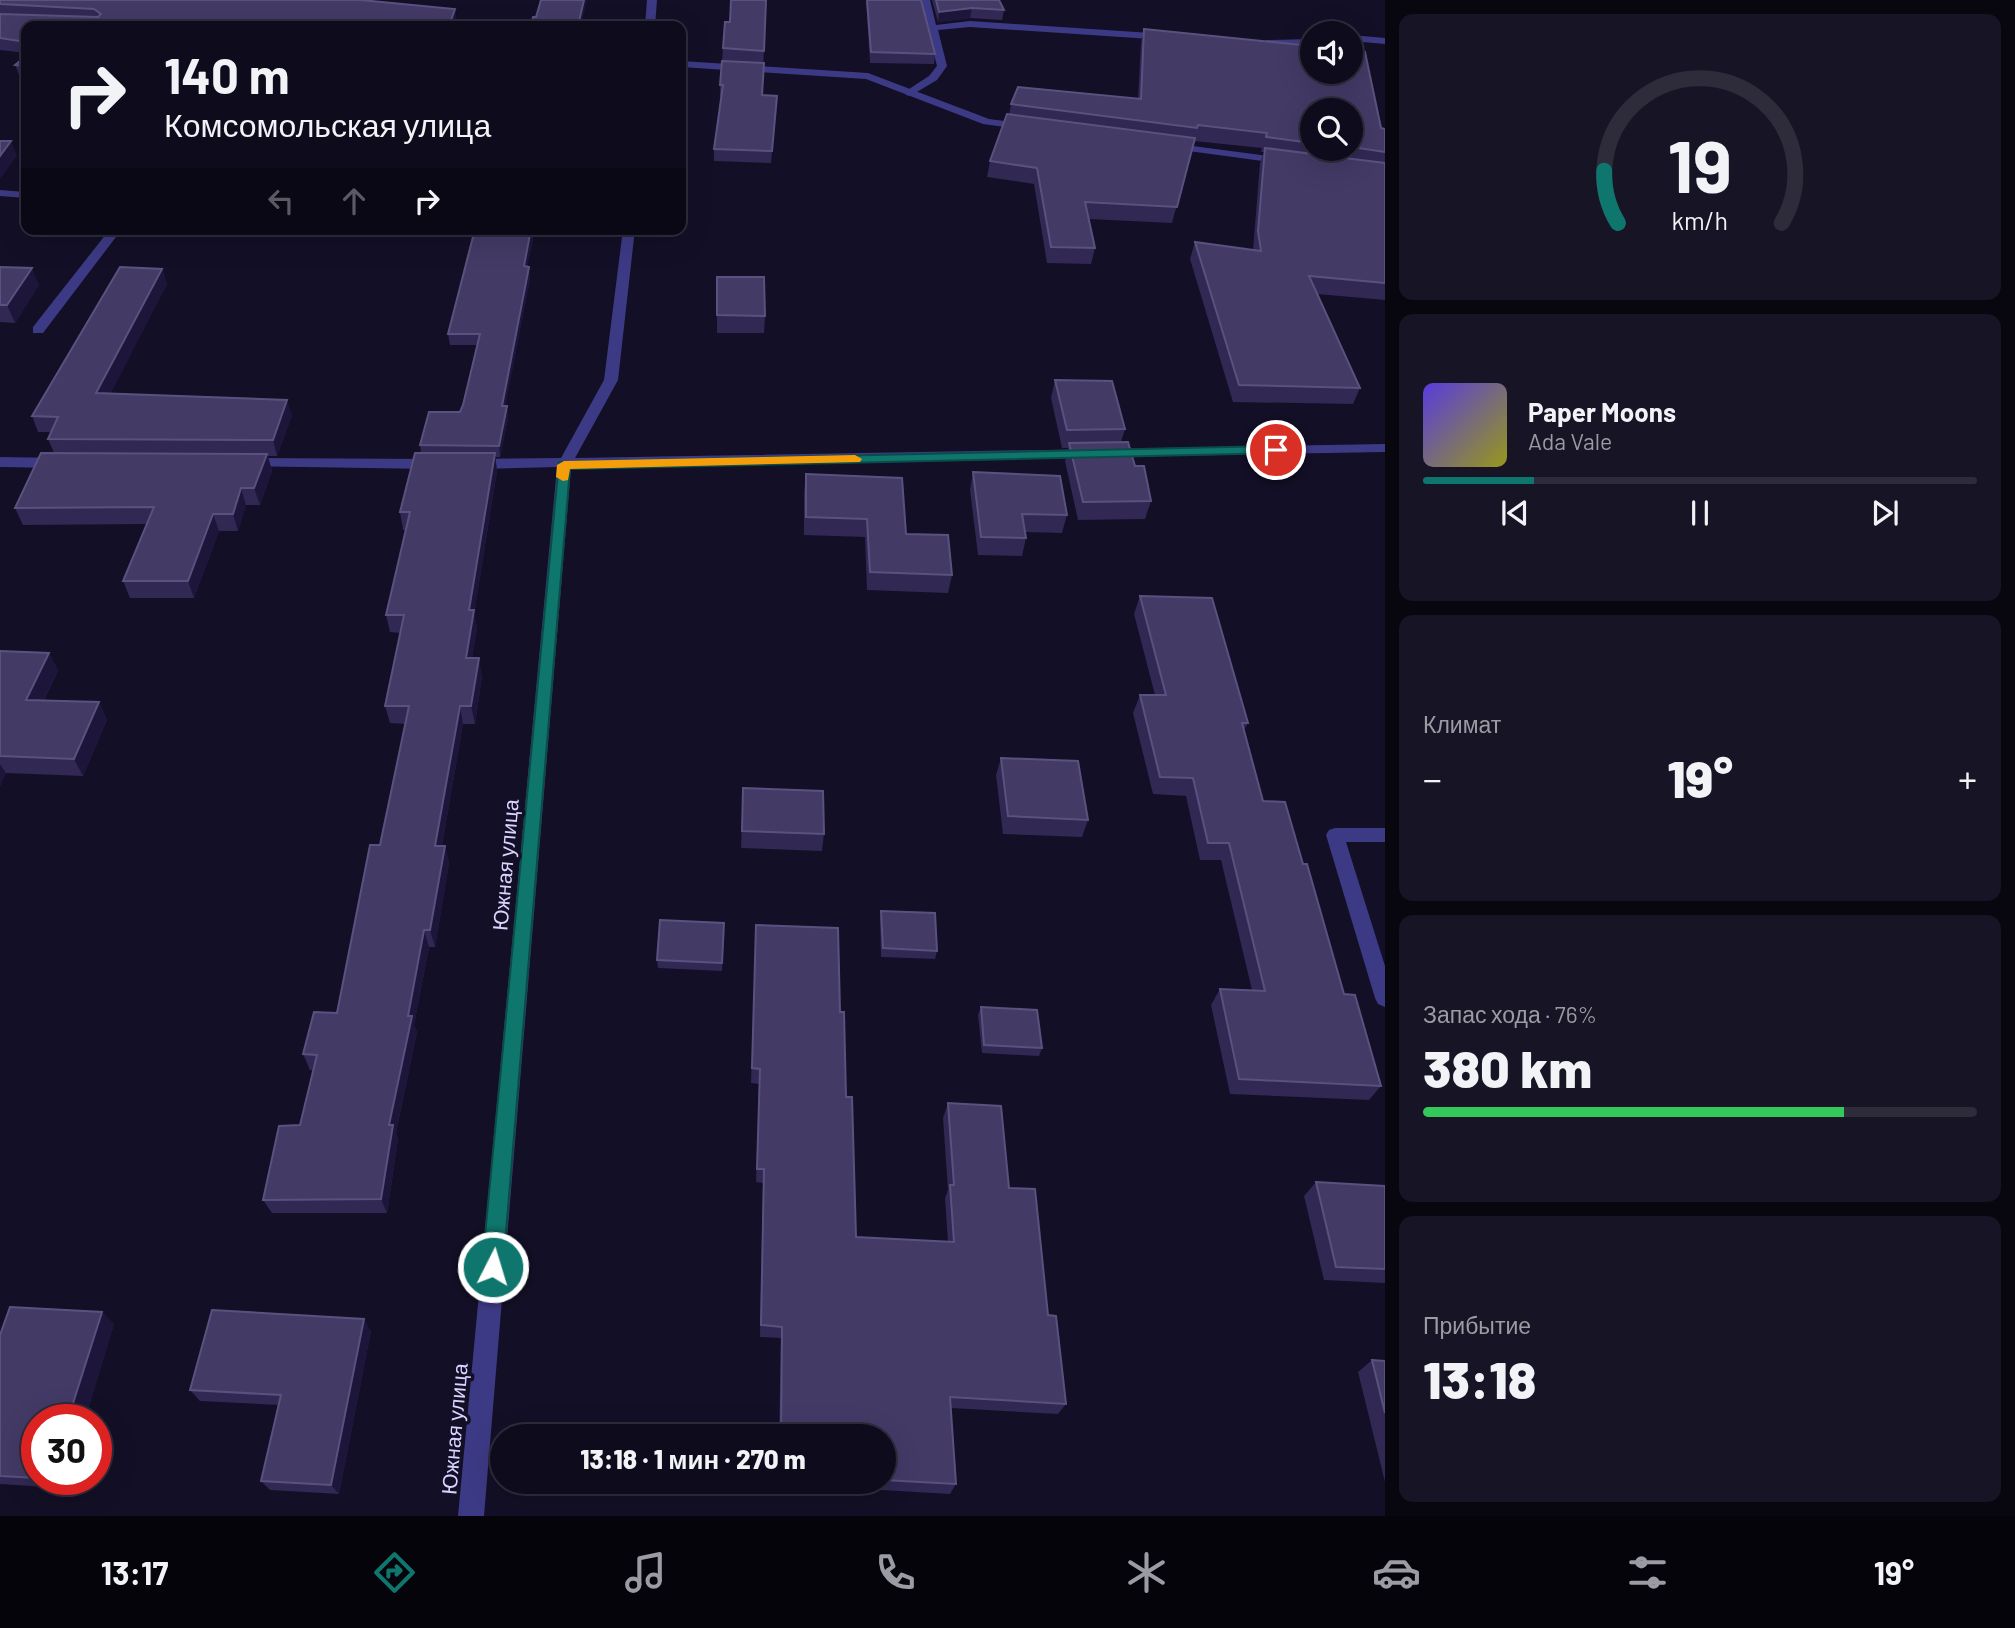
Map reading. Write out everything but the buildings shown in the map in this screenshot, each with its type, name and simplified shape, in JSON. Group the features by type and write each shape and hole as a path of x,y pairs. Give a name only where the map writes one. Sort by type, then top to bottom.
{"street":[{"path":"650,21 652,0"},
{"path":"910,93 933,78 942,66 925,0"},
{"path":"933,28 970,24 1177,37"},
{"path":"1363,39 1385,41"},
{"path":"1260,43 1300,43"},
{"path":"686,64 868,76 988,122 1042,129"},
{"path":"1152,144 1303,163"},
{"path":"0,193 21,195"},
{"path":"38,330 111,235"},
{"name":"Южная улица","path":"471,1516 564,465 611,380 628,235"},
{"path":"234,463 564,465 1385,448"},
{"path":"0,462 69,463"},
{"path":"1385,835 1335,835 1385,998"}],"slow traffic":[{"path":"563,477 564,465 855,459"}],"route":[{"path":"493,1267 564,465 1276,450"}]}
